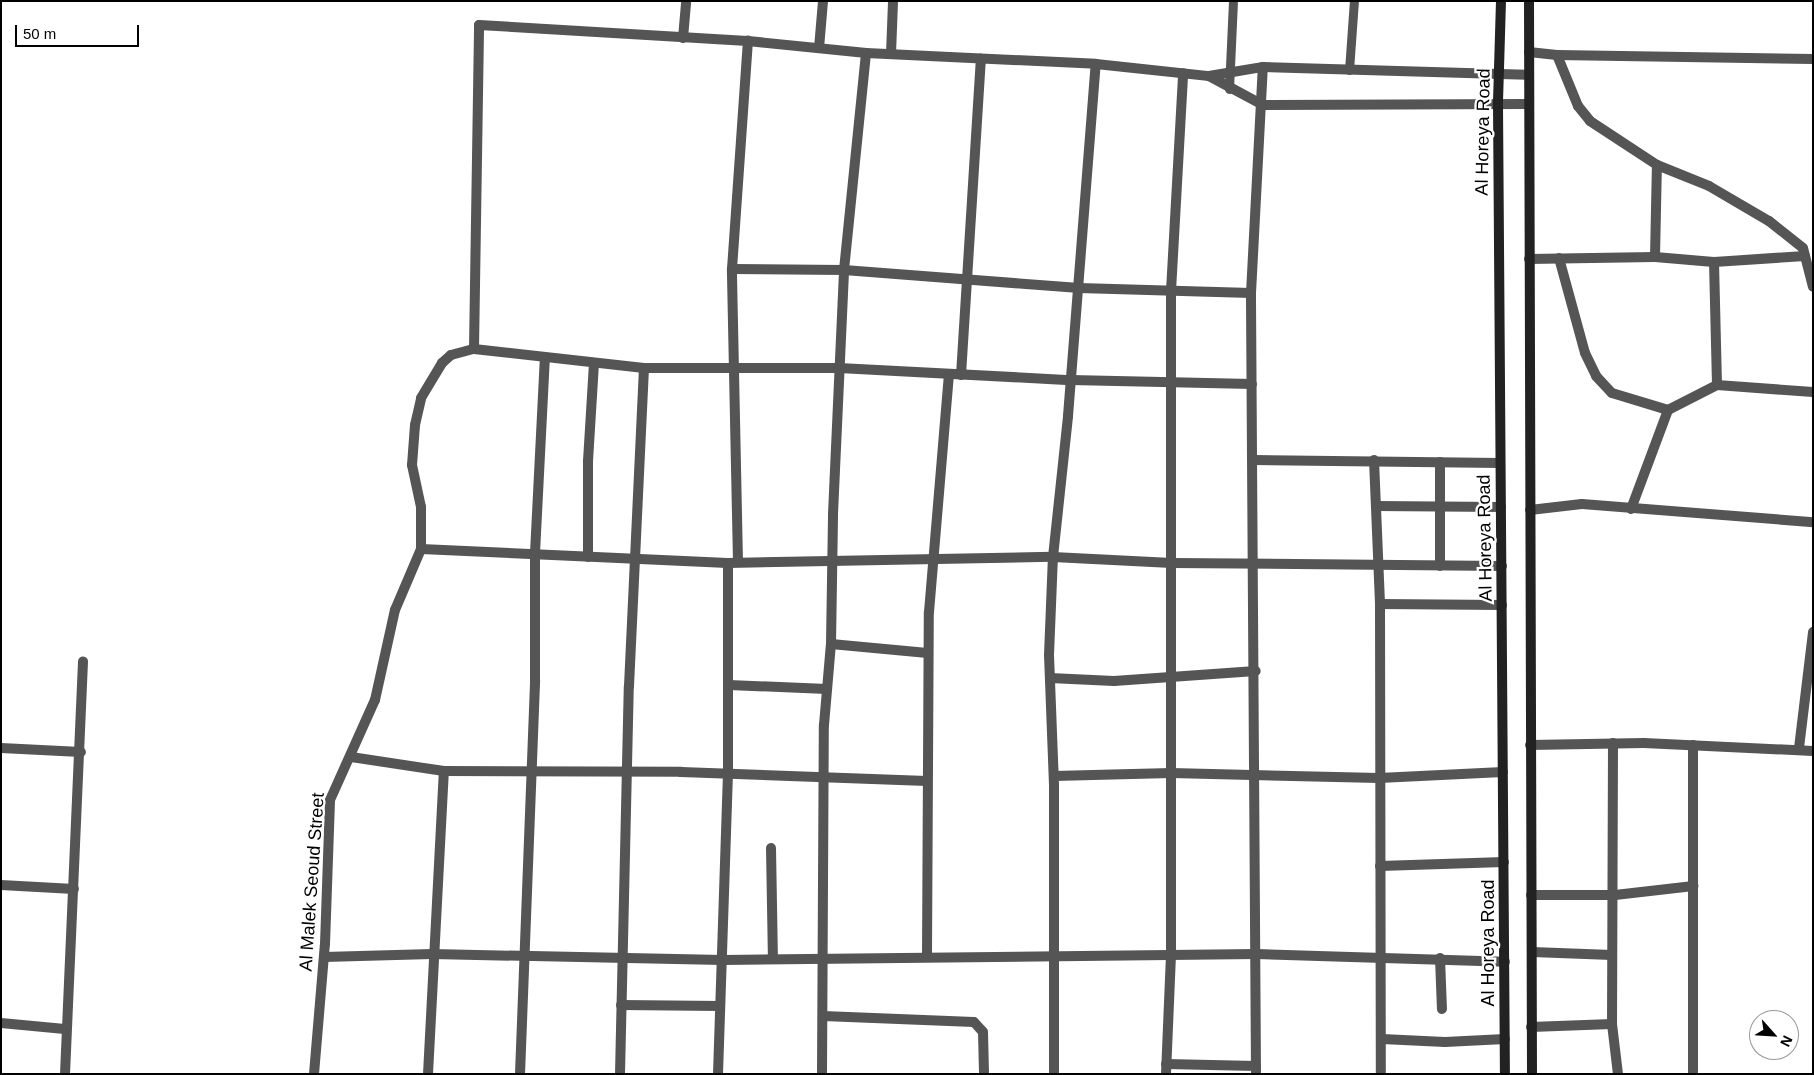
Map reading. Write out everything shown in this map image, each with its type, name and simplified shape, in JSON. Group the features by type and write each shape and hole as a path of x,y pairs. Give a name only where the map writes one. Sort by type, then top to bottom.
{"main road":[{"name":"Al Horeya Road","path":"1500,1 1498,106 1505,1074"},
{"path":"1528,1 1532,1074"}],"street":[{"path":"683,38 686,1"},
{"path":"819,48 823,1"},
{"path":"891,54 893,1"},
{"path":"1252,384 1071,380 840,368 734,370 644,368 594,364 474,349 480,25 748,41 866,53 1096,64 1209,76 1229,71 1263,67 1529,75"},
{"path":"718,1074 723,960 733,562 734,370 732,269 748,41"},
{"path":"1529,52 1557,55 1813,58"},
{"path":"822,1074 825,776 827,689 831,644 831,561 844,270 866,53"},
{"path":"1557,55 1578,106 1590,121 1657,165 1709,186 1745,205 1807,250 1813,287"},
{"path":"960,375 981,59"},
{"path":"1054,1074 1054,776 1050,678 1053,557 1071,380 1096,64"},
{"path":"1183,73 1171,291 1170,958 1166,1069 1256,1070 1256,671 1251,292 1263,67"},
{"path":"1209,76 1229,89 1262,105 1498,106 1528,104"},
{"path":"1655,257 1657,165"},
{"path":"1529,258 1655,257 1714,262 1807,250"},
{"path":"1559,258 1585,353 1596,376 1612,392 1668,410"},
{"path":"1714,262 1717,385"},
{"path":"732,269 844,270 1079,288 1251,292"},
{"name":"Al Malek Seoud Street","path":"314,1074 324,957 330,800 334,786 351,757 376,700 395,610 421,550 421,507 412,464 415,425 421,398 442,363 457,353 474,349"},
{"path":"520,1074 526,957 535,553 545,358"},
{"path":"588,557 588,461 594,364"},
{"path":"620,1074 629,686 644,368"},
{"path":"927,956 928,653 934,557 950,375"},
{"path":"1631,509 1668,410 1717,385 1813,392"},
{"path":"1254,460 1500,462"},
{"path":"1374,460 1380,563 1381,1074"},
{"path":"1440,462 1440,566"},
{"path":"1530,510 1582,504 1813,522"},
{"path":"1376,506 1501,507"},
{"path":"421,550 535,553 636,561 733,562 934,557 1053,557 1172,563 1380,563 1440,566 1502,566"},
{"path":"1380,604 1502,605"},
{"path":"1799,748 1813,632"},
{"path":"831,644 928,653"},
{"path":"65,1074 81,752 83,661"},
{"path":"1050,678 1114,681 1256,671"},
{"path":"729,685 827,689"},
{"path":"1613,743 1615,895 1612,956 1612,1024 1618,1074"},
{"path":"1530,745 1613,743 1799,748 1813,751"},
{"path":"1693,745 1693,1074"},
{"path":"1,748 81,752"},
{"path":"351,757 444,771 825,776 927,781"},
{"path":"428,1074 432,954 444,771"},
{"path":"1054,776 1171,773 1379,778 1503,772"},
{"path":"771,848 772,958"},
{"path":"1380,866 1504,862"},
{"path":"1,885 74,889"},
{"path":"1532,895 1615,895 1693,886"},
{"path":"1532,952 1612,956"},
{"path":"324,957 432,954 723,960 927,956 1170,958 1257,954 1381,959 1440,958 1505,962"},
{"path":"1440,958 1442,1009"},
{"path":"621,1005 720,1006"},
{"path":"823,1016 974,1022 983,1032 984,1074"},
{"path":"1,1023 66,1029"},
{"path":"1531,1027 1612,1024"},
{"path":"1382,1039 1445,1042 1505,1039"}],"lane":[{"path":"1229,89 1233,1"},
{"path":"1349,70 1354,1"}]}
